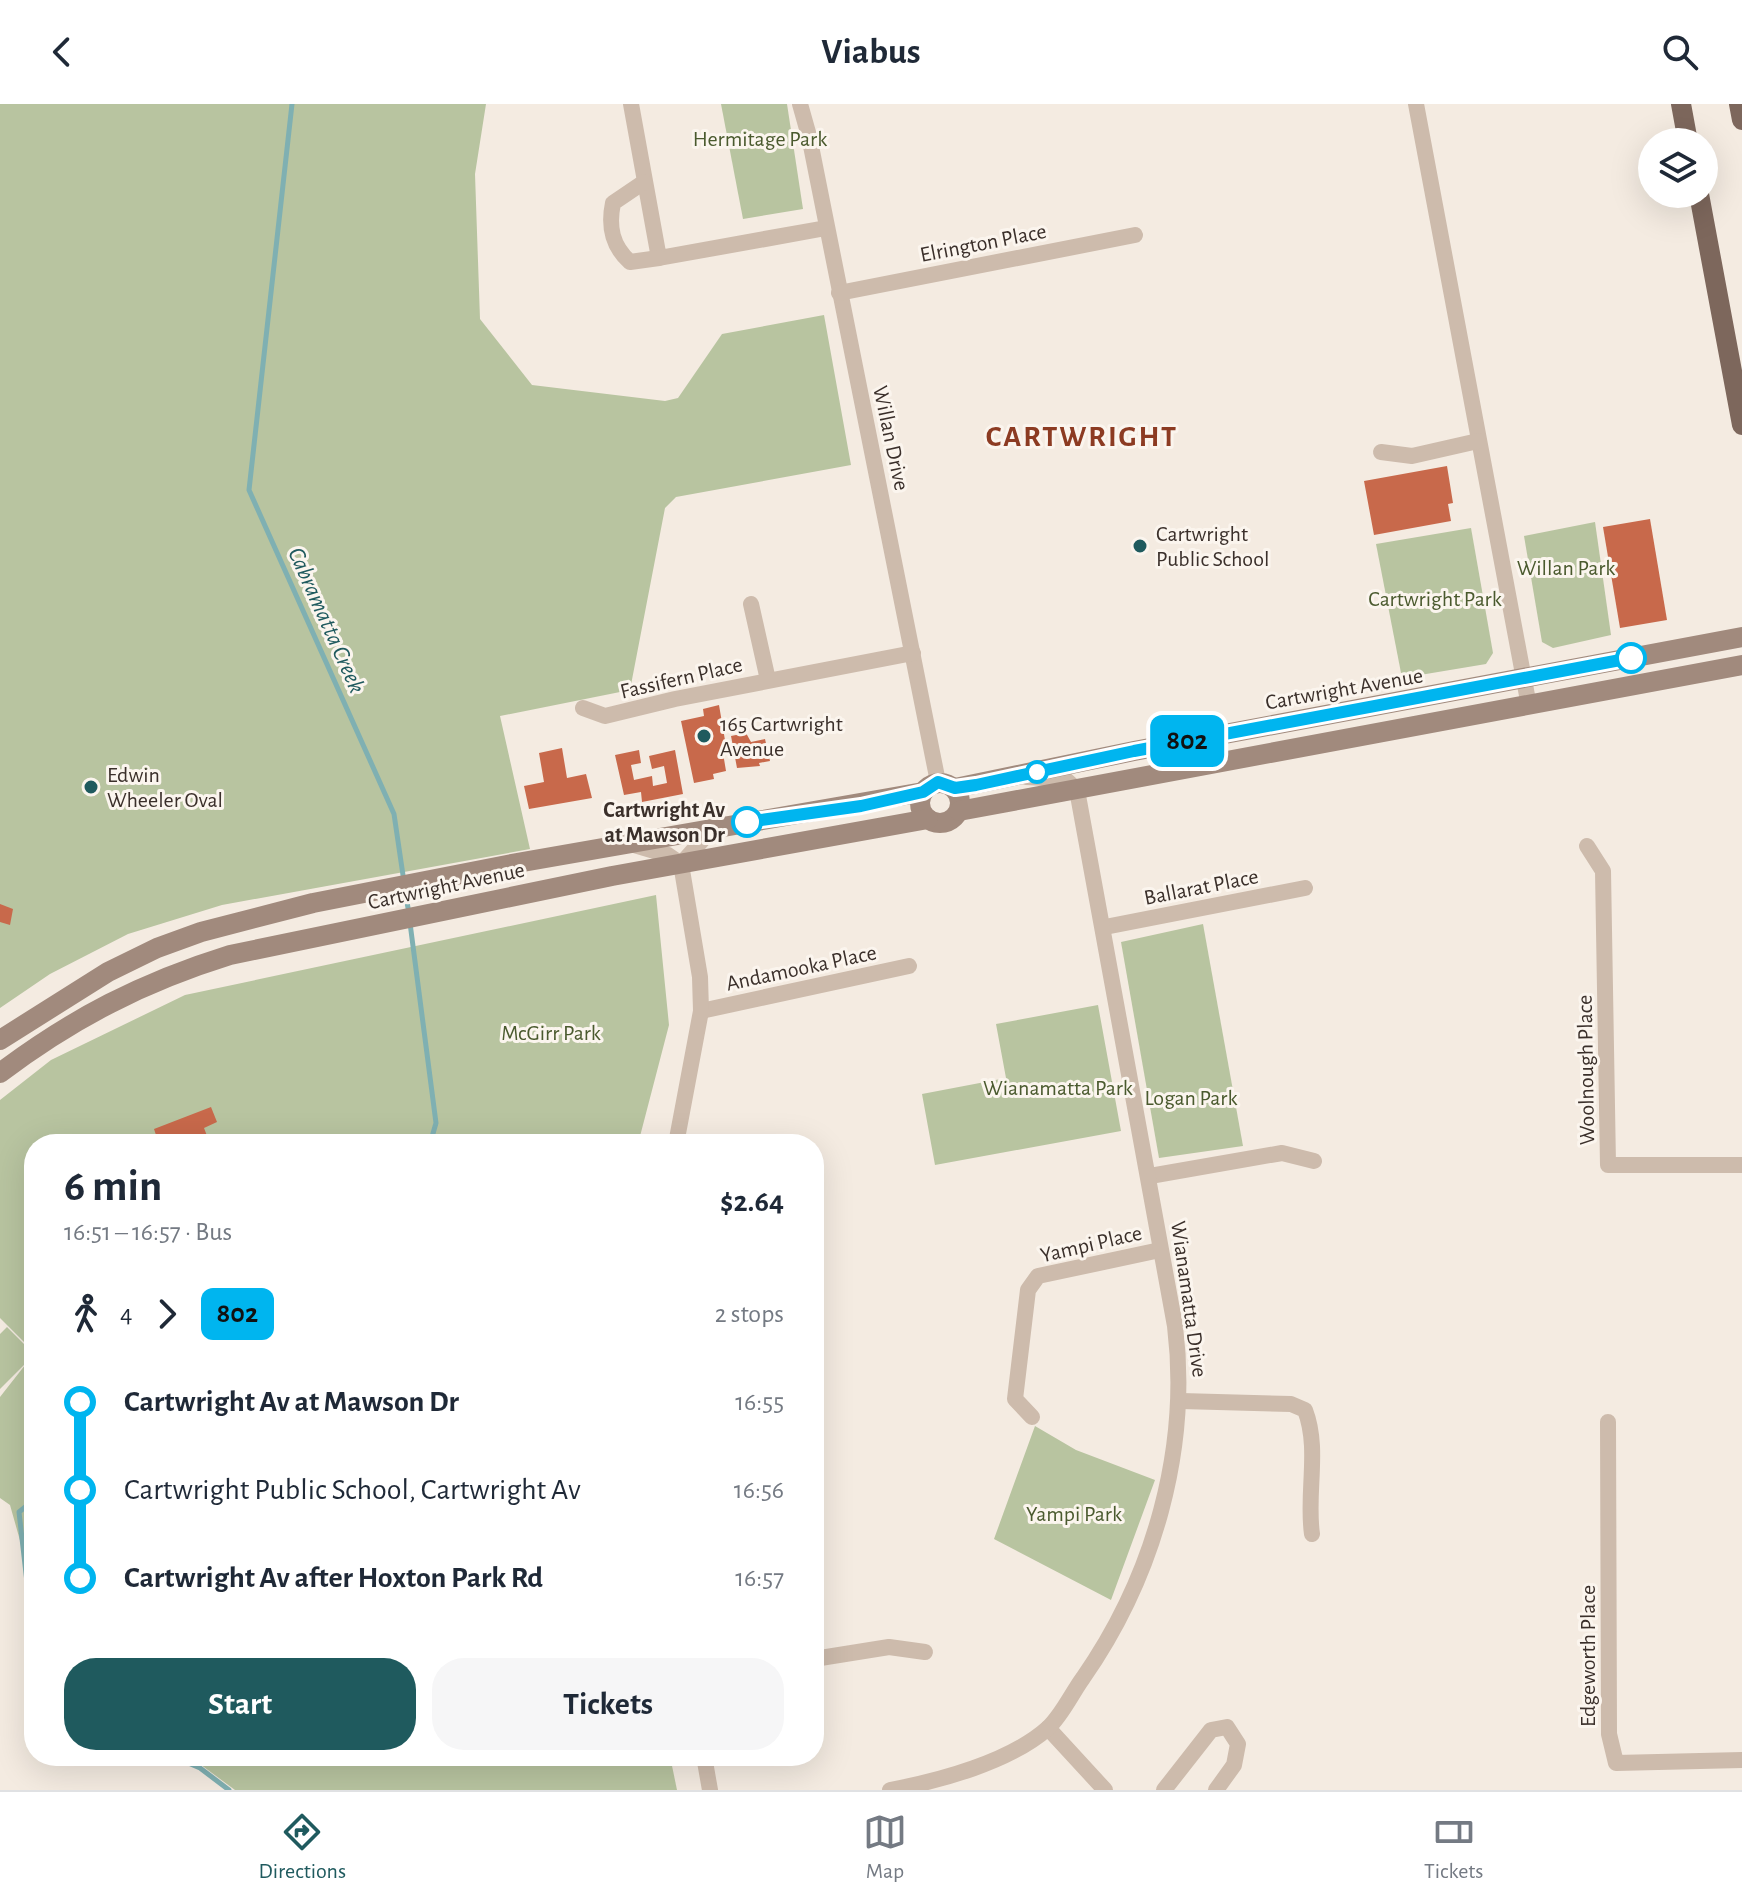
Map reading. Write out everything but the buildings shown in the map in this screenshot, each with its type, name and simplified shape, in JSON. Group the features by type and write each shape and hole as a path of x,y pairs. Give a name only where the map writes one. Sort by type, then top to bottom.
{"main road":[{"path":"1681,104 1685,128"},
{"path":"1739,104 1742,120"},
{"path":"1702,208 1742,425"}],"street":[{"path":"631,104 659,258"},
{"name":"Willan Drive","path":"800,104 809,136 939,788"},
{"path":"1416,104 1529,706"},
{"path":"644,182 613,203 610,217 616,250 630,262 826,228"},
{"name":"Elrington Place","path":"839,293 1135,235"},
{"path":"1381,452 1412,456 1478,441"},
{"name":"Fassifern Place","path":"751,604 768,680"},
{"name":"Cartwright Avenue","path":"0,1040 47,1007 157,948 201,932 313,903 714,827 861,806 939,788 1022,775 1742,637"},
{"name":"Fassifern Place","path":"583,708 605,716 768,680 913,653"},
{"path":"959,811 961,801 939,788 921,808 928,819 945,823 959,811 1742,665"},
{"path":"1022,775 1032,780 1065,779 1077,790"},
{"name":"Wianamatta Drive","path":"894,1790 967,1771 1048,1728 1121,1621 1140,1577 1170,1472 1181,1401 1175,1326 1105,927 1077,790"},
{"name":"Cartwright Avenue","path":"0,1073 87,1013 138,988 230,955 522,894 928,819"},
{"path":"681,864 714,827"},
{"path":"631,844 668,855 681,864 700,977 701,1011 678,1134"},
{"name":"Woolnough Place","path":"1587,846 1603,871 1608,1165 1742,1165"},
{"name":"Ballarat Place","path":"1105,927 1305,888"},
{"name":"Andamooka Place","path":"701,1011 909,966"},
{"path":"1150,1176 1282,1153 1314,1161"},
{"name":"Yampi Place","path":"1032,1417 1015,1399 1028,1290 1038,1276 1160,1250"},
{"path":"1181,1401 1291,1404 1305,1410 1311,1426 1308,1505 1312,1534"},
{"name":"Edgeworth Place","path":"1608,1422 1609,1734 1616,1763 1742,1760"},
{"path":"824,1657 889,1647 925,1652"},
{"path":"1164,1790 1211,1730 1227,1727 1238,1744 1234,1765 1216,1790"},
{"path":"1048,1728 1105,1790"},
{"path":"706,1766 710,1790"}],"green space":[{"path":"0,104 486,104 475,174 480,319 532,385 665,401 678,398 722,334 824,315 851,465 676,497 665,508 630,690 500,716 530,849 222,905 128,934 50,974 0,1008"},
{"name":"Hermitage Park","path":"721,104 787,104 803,209 743,219"},
{"name":"Willan Park","path":"1595,522 1611,635 1553,648 1542,642 1524,536"},
{"name":"Cartwright Park","path":"1471,528 1493,653 1486,664 1402,678 1376,544"},
{"name":"McGirr Park","path":"656,895 669,1025 641,1134 24,1134 24,1342 0,1318 0,1100 51,1060 185,995"},
{"name":"Logan Park","path":"1203,924 1243,1146 1159,1158 1121,942"},
{"name":"Wianamatta Park","path":"1098,1005 1121,1131 935,1165 922,1094 1006,1078 996,1024"},
{"path":"7,1327 24,1344 24,1365 0,1389 0,1334"},
{"path":"24,1366 24,1555 10,1505 0,1498 0,1397"},
{"name":"Yampi Park","path":"1035,1426 1076,1450 1155,1480 1111,1600 994,1539"},
{"path":"203,1766 672,1766 677,1790 235,1790"}],"waterway":[{"name":"Cabramatta Creek","path":"292,104 249,490 394,814 404,882"},
{"name":"Cabramatta Creek","path":"405,892 409,913"},
{"name":"Cabramatta Creek","path":"410,923 436,1123 433,1134"},
{"name":"Cabramatta Creek","path":"24,1508 19,1512 24,1556"},
{"name":"Cabramatta Creek","path":"195,1766 229,1790"}],"bus line":[{"name":"802","path":"747,822 861,806 923,792 938,782 955,788 976,785 1134,751 1631,658"}],"place":[{"name":"Cartwright Public School","path":"1140,546"},
{"name":"165 Cartwright Avenue","path":"704,736"},
{"name":"Edwin Wheeler Oval","path":"91,787"},
{"name":"Cartwright Av at Mawson Dr","path":"747,822"}],"district":[{"name":"CARTWRIGHT","path":"1082,436"}]}
